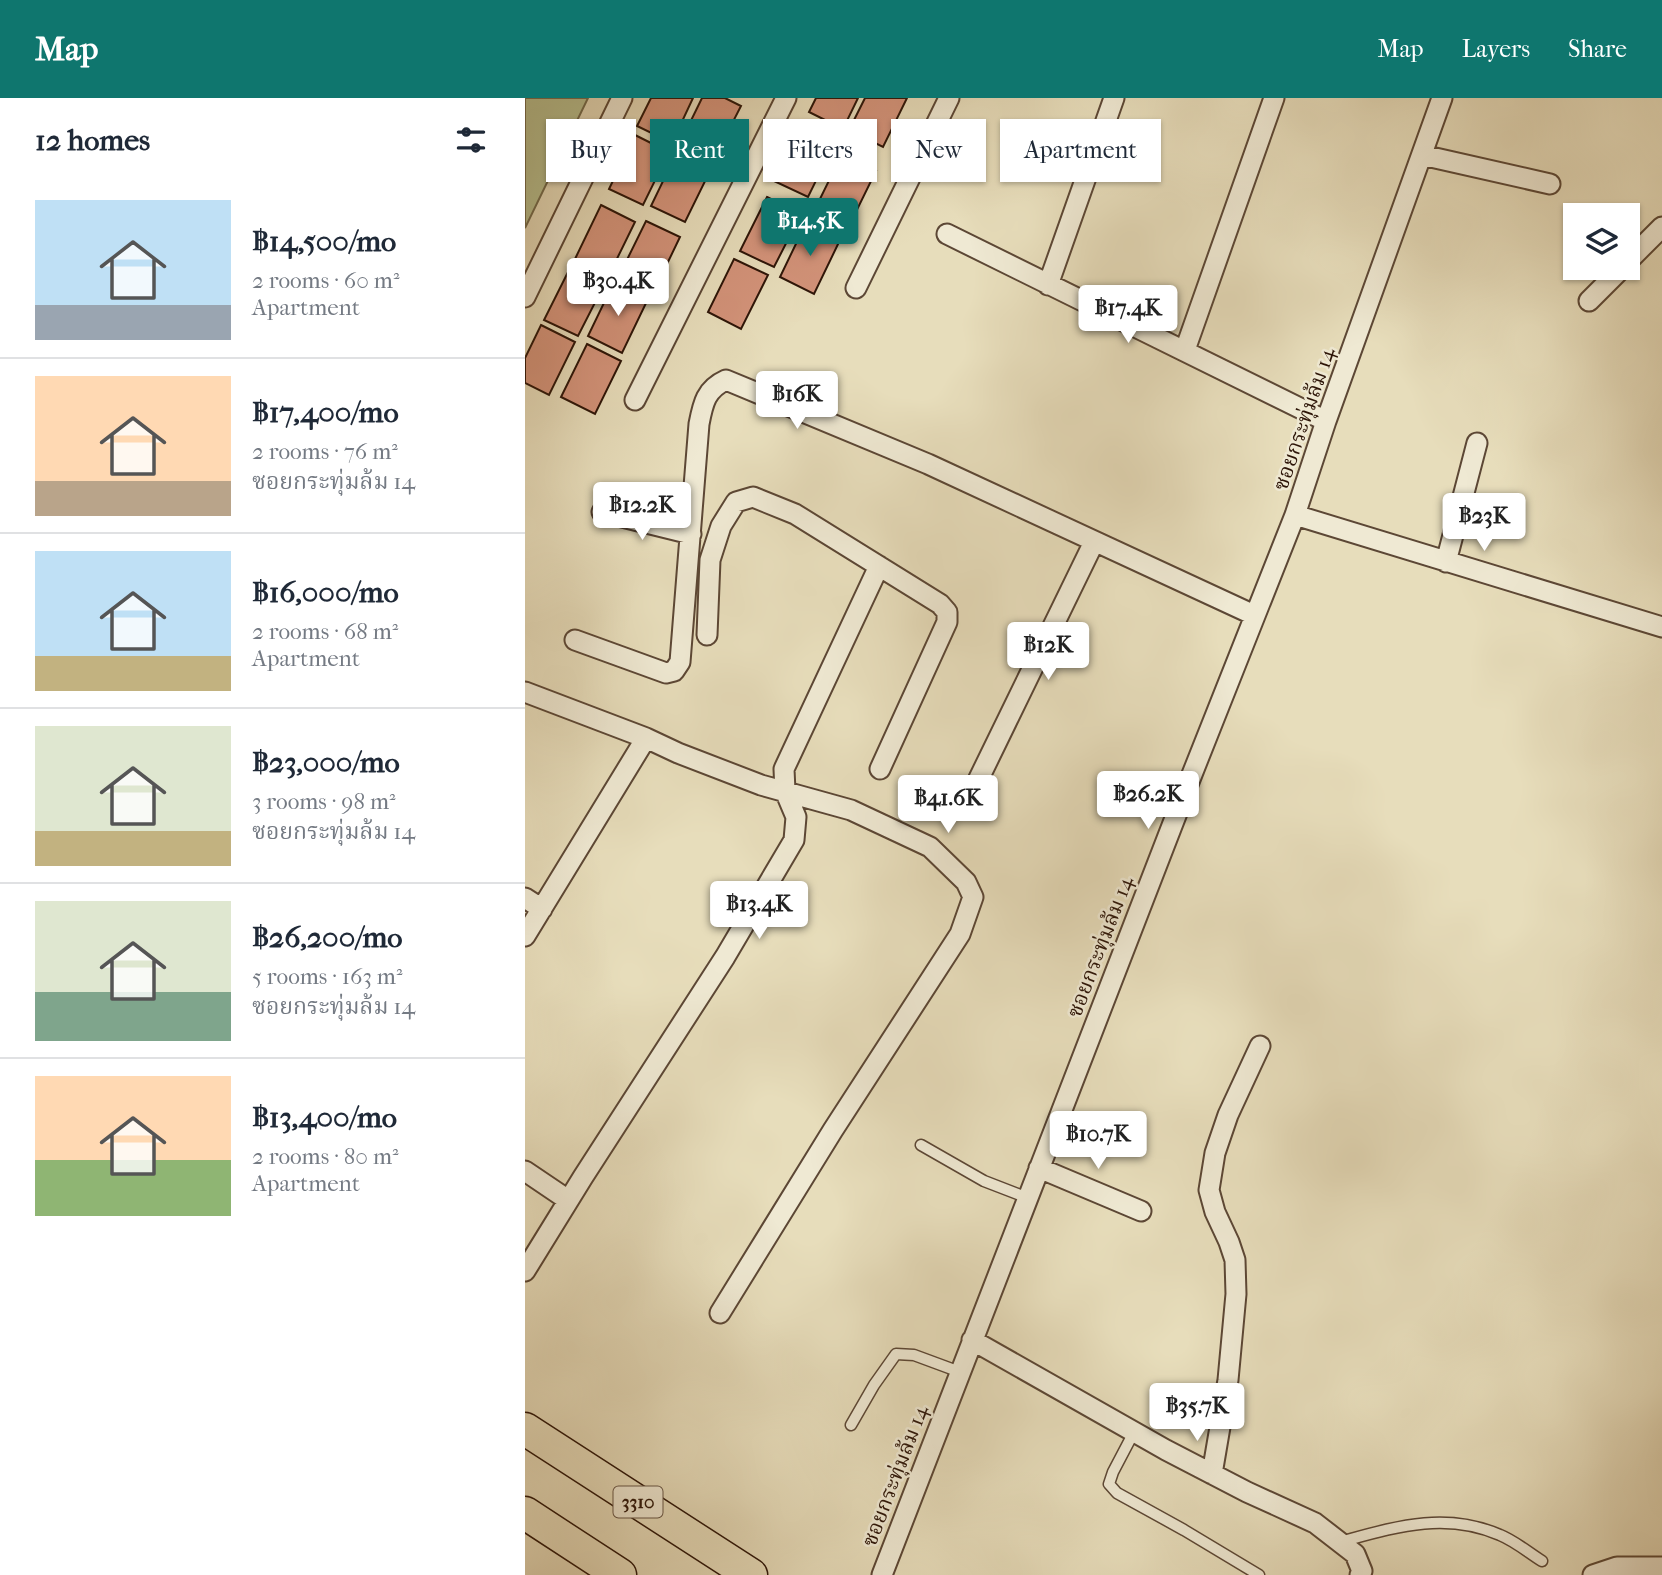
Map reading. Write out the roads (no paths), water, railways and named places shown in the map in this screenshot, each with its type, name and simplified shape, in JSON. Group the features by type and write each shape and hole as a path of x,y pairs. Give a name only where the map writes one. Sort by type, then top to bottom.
{"main road":[{"name":"3310","path":"525,1429 751,1575"},
{"path":"525,1513 612,1573"}],"street":[{"path":"525,297 622,98"},
{"path":"635,400 786,98"},
{"path":"856,288 949,98"},
{"path":"1048,285 1114,98"},
{"path":"1185,350 1274,98"},
{"name":"ซอยกระทุ่มล้ม 14","path":"882,1575 1295,515 1442,98"},
{"path":"1422,155 1550,184"},
{"path":"1640,249 1662,227"},
{"path":"947,234 1326,421"},
{"path":"1589,302 1610,280"},
{"path":"575,640 666,673 674,671 680,662 702,410 714,385 726,380 927,464 1254,615"},
{"path":"1446,562 1477,443"},
{"path":"707,635 710,560 721,526 736,502 753,497 795,514 940,604 947,612 947,622 880,769"},
{"path":"602,512 691,534"},
{"path":"1295,515 1662,627"},
{"path":"966,805 1094,542"},
{"path":"525,1271 725,957 794,840 796,817 785,791 784,769 879,566"},
{"path":"525,692 750,781 851,810 930,846 966,882 973,897 960,934 833,1130 720,1313"},
{"path":"525,936 646,738"},
{"path":"525,898 542,909"},
{"path":"1212,1474 1228,1380 1236,1294 1235,1260 1209,1190 1215,1153 1228,1115 1260,1046"},
{"path":"1039,1168 1141,1211"},
{"path":"525,1171 568,1200"},
{"path":"972,1340 1212,1474 1315,1523 1355,1554 1362,1571 1360,1575"},
{"path":"1593,1575 1617,1567 1662,1567"}],"lane":[{"path":"921,1145 984,1181 1028,1198"},
{"path":"851,1425 896,1354 914,1355 960,1372"},
{"path":"1134,1432 1109,1484 1117,1493 1259,1575"},
{"path":"1340,1542 1406,1524 1456,1522 1501,1535 1542,1561"}]}
